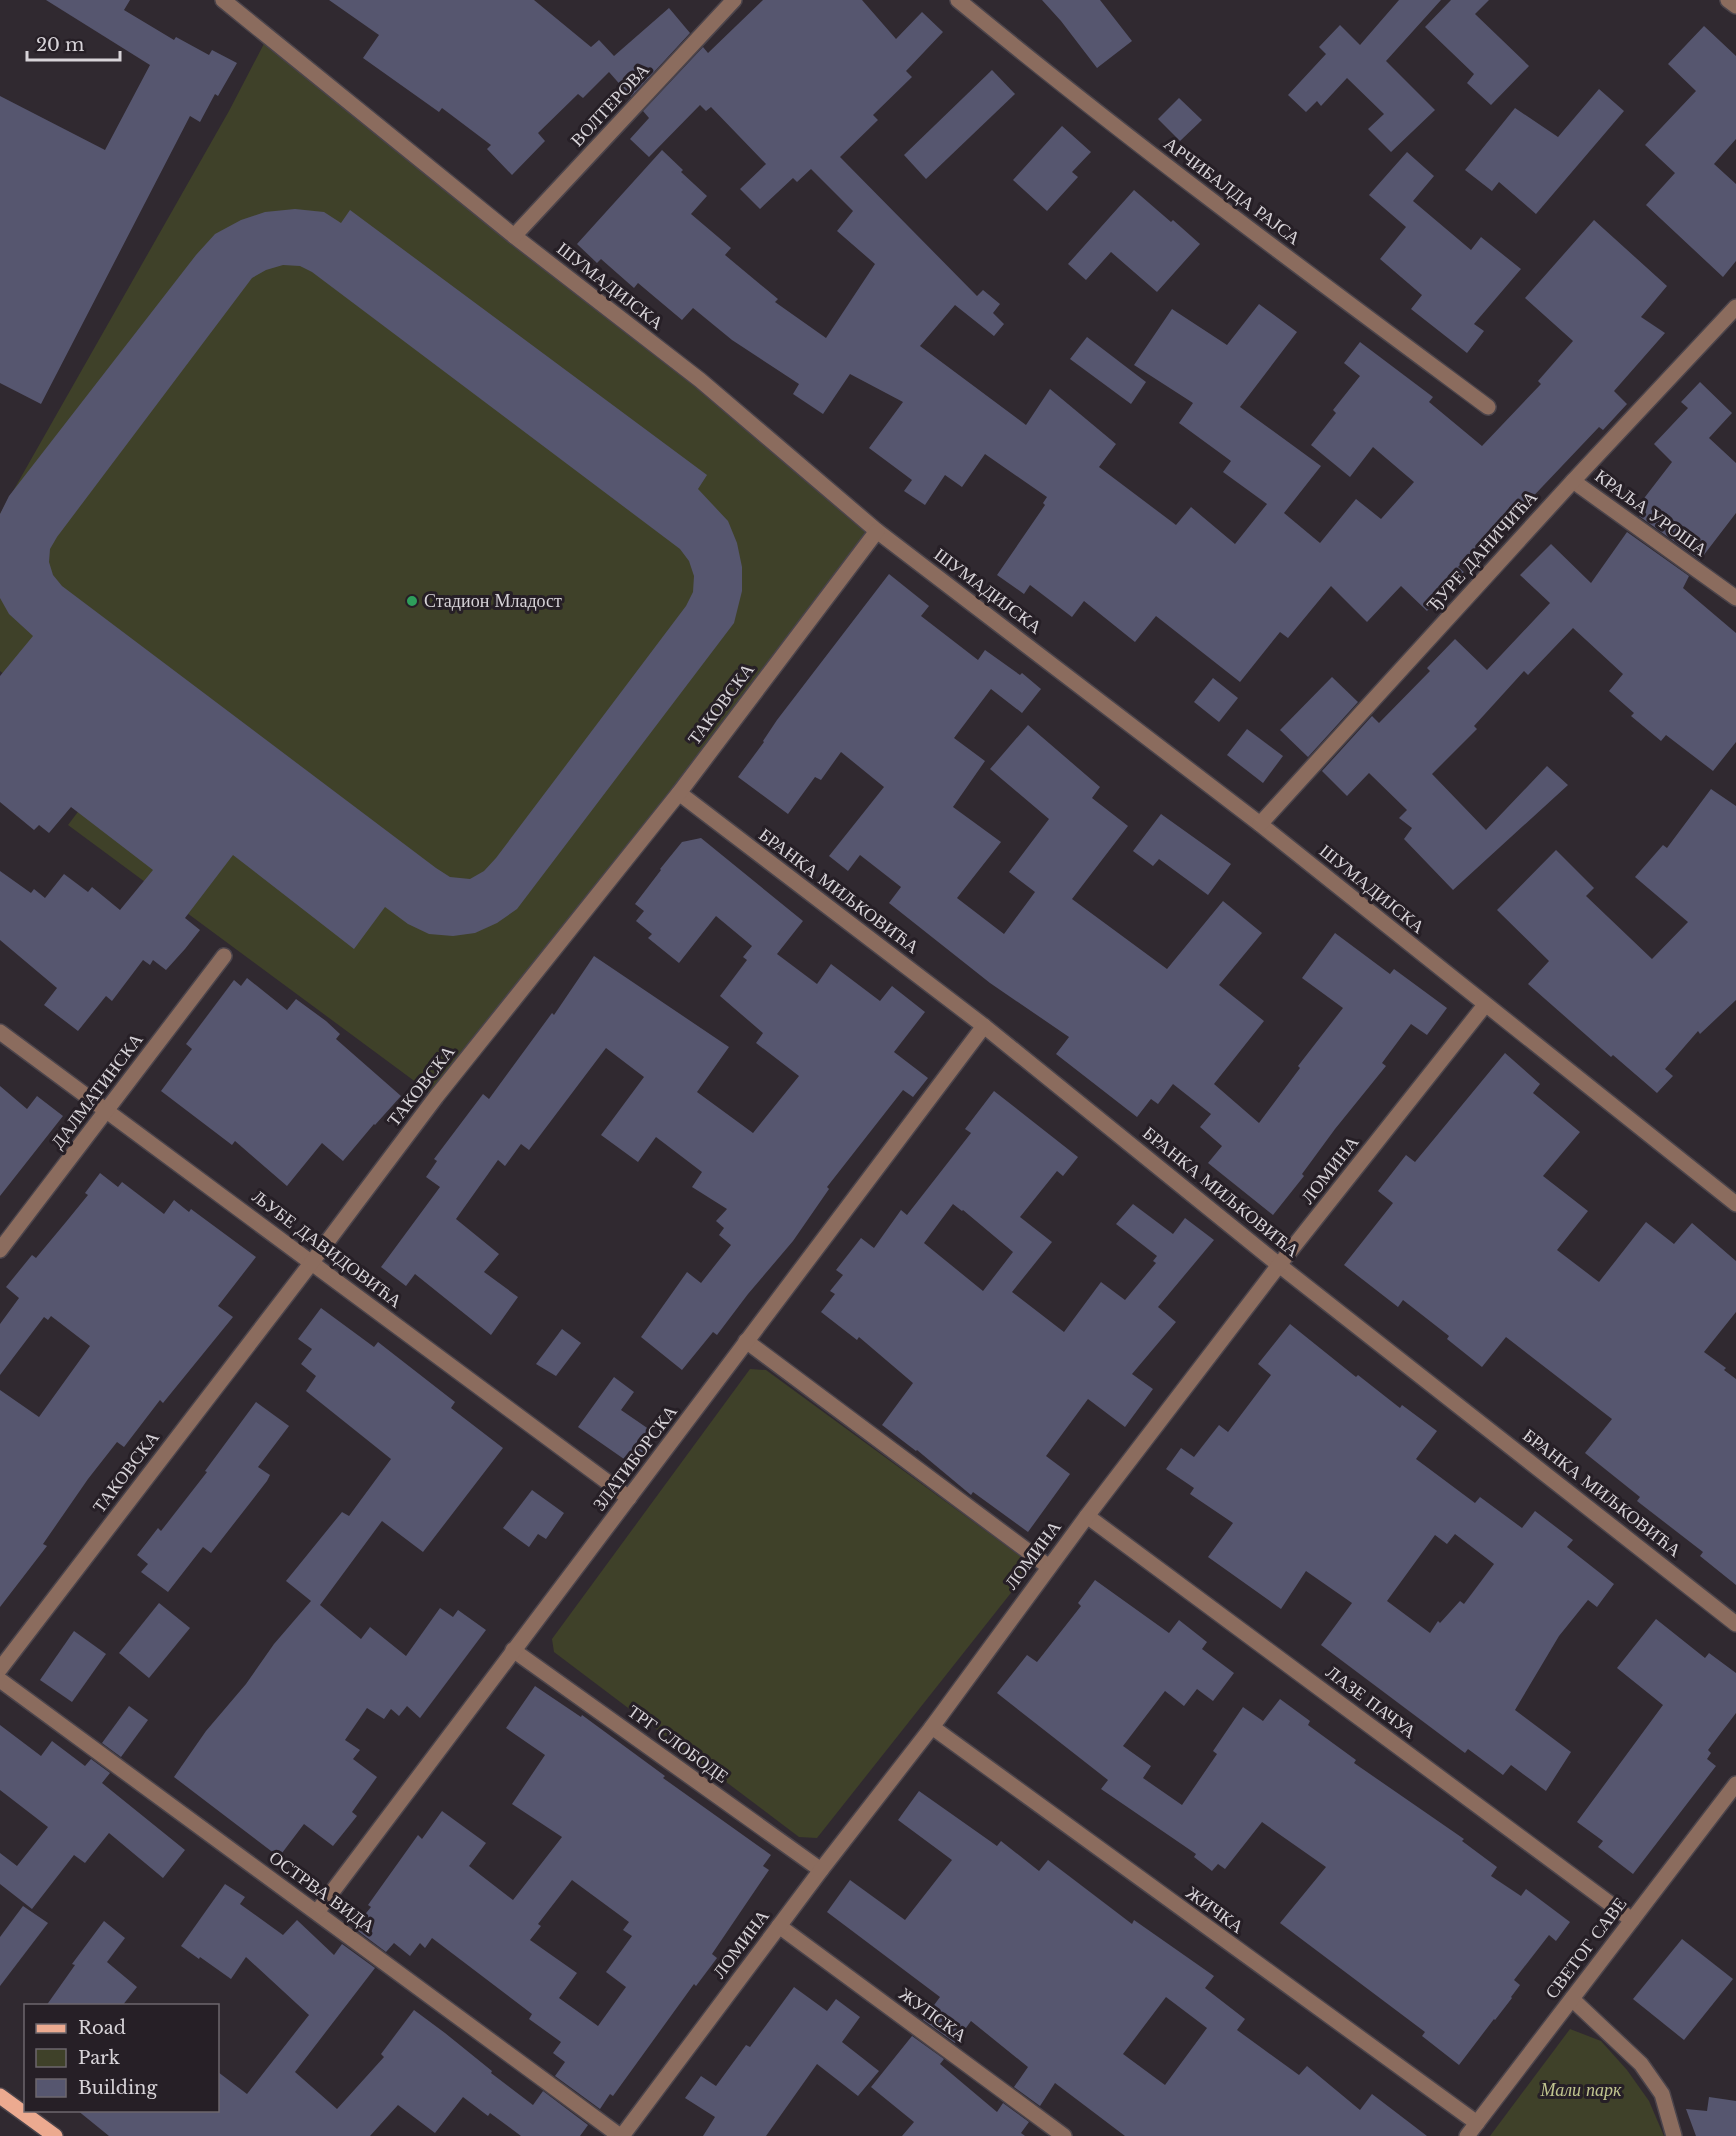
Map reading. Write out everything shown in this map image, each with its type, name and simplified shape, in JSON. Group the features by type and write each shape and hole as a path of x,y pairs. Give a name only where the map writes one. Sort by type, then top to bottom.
{"main road":[{"path":"0,2096 55,2136"}],"street":[{"name":"ШУМАДИЈСКА","path":"223,0 514,236 700,380 877,531 1260,824 1736,1204"},
{"name":"ВОЛТЕРОВА","path":"514,236 734,0"},
{"name":"АРЧИБАЛДА РАЈСА","path":"958,0 1242,224 1488,407"},
{"path":"1728,0 1736,6"},
{"name":"ЂУРЕ ДАНИЧИЋА","path":"1260,824 1573,481 1736,307"},
{"name":"КРАЉА УРОША","path":"1573,481 1736,597"},
{"name":"ТАКОВСКА","path":"0,1668 436,1097 679,793 877,531"},
{"name":"БРАНКА МИЉКОВИЋА","path":"679,793 984,1026 1279,1265 1736,1624"},
{"name":"ДАЛМАТИНСКА","path":"0,1250 224,956"},
{"name":"ЛОМИНА","path":"621,2136 821,1870 932,1727 1087,1516 1279,1265 1485,1005"},
{"name":"ЗЛАТИБОРСКА","path":"317,1912 984,1026"},
{"name":"ЉУБЕ ДАВИДОВИЋА","path":"0,1032 629,1498"},
{"path":"746,1341 1049,1567"},
{"name":"ЛАЗЕ ПАЧУА","path":"1087,1516 1632,1920"},
{"name":"ТРГ СЛОБОДЕ","path":"513,1650 821,1870"},
{"name":"ОСТРВА ВИДА","path":"0,1680 621,2136"},
{"name":"ЖИЧКА","path":"932,1727 1472,2130"},
{"name":"СВЕТОГ САВЕ","path":"1472,2130 1736,1785"},
{"name":"ЖУПСКА","path":"779,1926 1064,2136"},
{"path":"1572,1999 1641,2064 1662,2094 1674,2136"}],"green space":[{"name":"Стадион Младост","path":"268,36 877,531 436,1097 68,825 114,764 0,671 0,514 229,111"},
{"path":"750,1369 766,1370 1020,1556 1022,1579 817,1838 799,1837 554,1652 552,1639"},
{"name":"Мали парк","path":"1570,2029 1601,2041 1627,2070 1649,2101 1664,2136 1490,2136"}],"building":[{"path":"46,0 130,0 124,10 174,40 176,37 209,55 212,50 237,63 218,96 215,94 200,122 190,116 41,404 0,383 0,96 105,150 150,65"},
{"path":"329,0 534,0 591,47 599,40 614,56 669,8 690,33 631,97 609,72 583,98 578,94 538,133 545,141 512,175 487,149 491,145 442,108 439,112 363,58 379,35"},
{"path":"763,0 862,0 896,39 922,12 943,32 906,71 912,77 873,115 878,120 840,157 977,296 983,290 1000,304 993,313 1004,324 994,336 955,305 920,346 1026,425 1050,389 1116,444 1099,467 1176,525 1191,507 1235,544 1267,504 1223,472 1231,461 1179,423 1193,403 1134,365 1172,309 1227,345 1259,304 1297,332 1240,407 1321,466 1284,513 1320,543 1356,499 1381,519 1414,482 1373,447 1350,477 1311,445 1336,413 1333,410 1360,376 1344,363 1360,342 1433,397 1429,402 1482,446 1541,384 1538,381 1573,341 1525,298 1594,220 1667,286 1641,317 1665,333 1614,391 1627,404 1603,430 1599,427 1504,527 1499,522 1458,567 1464,572 1427,611 1401,586 1367,622 1331,586 1288,638 1280,632 1240,682 1156,616 1135,642 1084,601 1072,617 1030,585 1024,594 997,575 1045,505 1043,503 1047,497 985,454 962,487 945,475 925,505 904,491 912,480 869,448 903,402 850,374 823,414 793,394 799,384 732,340 693,308 682,320 638,283 634,288 601,259 597,263 577,244 662,150 683,170 681,172 707,196 691,214 731,248 725,255 778,299 775,302 826,338 875,264 837,231 853,211 811,169 797,182 793,178 760,209 740,189 766,164 711,107 706,111 700,105 649,157 630,139 649,118 643,111 703,47 708,53"},
{"path":"1042,0 1100,0 1132,41 1097,68"},
{"path":"1399,0 1441,0 1386,61 1435,110 1391,152 1368,129 1384,114 1347,78 1321,106 1317,101 1306,112 1288,95 1326,54 1319,47 1340,25 1360,45"},
{"path":"1451,0 1489,0 1475,14 1529,66 1491,105 1467,83 1474,74 1425,27"},
{"path":"1704,26 1736,56 1736,139 1714,164 1736,184 1736,261 1723,277 1646,205 1675,173 1645,145 1696,91 1668,64"},
{"path":"992,70 1015,94 926,179 904,155"},
{"path":"1599,89 1624,111 1536,214 1499,182 1492,191 1465,170 1515,108 1558,137"},
{"path":"1179,98 1202,120 1180,141 1158,119"},
{"path":"1062,126 1091,152 1072,172 1078,177 1047,211 1013,180"},
{"path":"1407,152 1434,176 1413,201 1471,250 1481,237 1521,269 1474,324 1484,331 1467,353 1411,309 1422,295 1380,259 1406,227 1369,195"},
{"path":"1134,190 1200,244 1157,292 1111,252 1086,280 1068,264"},
{"path":"295,209 324,212 341,223 350,210 707,475 698,489 728,521 737,543 742,567 742,591 734,623 517,909 497,923 475,933 453,936 429,934 408,924 385,907 354,949 233,855 185,918 200,930 185,949 166,970 153,960 150,965 143,960 112,1001 106,996 78,1031 44,1005 57,988 0,940 0,871 31,893 34,889 45,898 64,874 88,892 92,887 120,910 153,870 71,807 49,833 39,825 34,830 0,802 0,676 33,636 9,614 0,598 0,514 9,496 196,255 215,234 241,220 265,212","holes":["283,265 300,266 312,272 680,549 689,561 694,576 693,592 686,606 496,858 484,871 470,879 450,877 436,868 62,586 53,575 49,562 50,549 57,537 252,278 266,270"]},
{"path":"1087,337 1146,382 1131,404 1070,359"},
{"path":"1700,382 1732,413 1709,438 1736,463 1736,513 1700,560 1639,516 1641,514 1635,510 1672,462 1654,444 1688,408 1681,402"},
{"path":"1627,532 1689,576 1683,588 1736,633 1736,742 1713,771 1666,735 1661,741 1631,716 1634,713 1609,691 1623,674 1573,628 1528,675 1524,671 1474,726 1477,729 1432,774 1486,830 1547,766 1568,785 1453,890 1404,839 1412,828 1399,818 1407,810 1369,773 1347,796 1322,771 1372,716 1379,723 1430,671 1427,668 1455,639 1487,670 1550,603 1520,575 1551,544 1591,583"},
{"path":"889,574 929,606 921,616 978,660 985,650 1020,675 1022,673 1041,689 1022,713 991,689 954,738 985,761 953,807 1001,842 957,898 1004,934 1035,892 1009,872 1049,819 990,769 1028,725 1100,787 1092,798 1128,826 1072,899 1167,969 1223,901 1262,933 1219,985 1264,1021 1214,1084 1259,1123 1300,1068 1298,1066 1343,1008 1302,978 1335,933 1390,974 1394,969 1447,1008 1427,1035 1411,1024 1382,1063 1386,1066 1335,1129 1302,1174 1304,1176 1273,1215 1208,1163 1222,1146 1200,1127 1211,1114 1173,1084 1158,1104 1151,1099 1137,1117 1056,1054 1069,1037 990,983 889,903 901,887 860,855 848,871 829,856 884,787 841,752 821,780 815,777 788,814 738,777 777,720"},
{"path":"1332,677 1358,702 1308,757 1280,730"},
{"path":"1213,678 1238,698 1219,722 1194,702"},
{"path":"1247,729 1283,756 1263,783 1227,755"},
{"path":"1711,789 1736,806 1736,1000 1700,1034 1698,1031 1665,1069 1673,1076 1657,1093 1613,1055 1611,1057 1528,984 1549,961 1497,910 1556,850 1594,888 1586,896 1652,959 1688,922 1635,877 1663,845 1667,848"},
{"path":"1161,814 1231,864 1208,895 1159,859 1153,866 1133,851"},
{"path":"701,838 803,921 777,954 817,984 831,964 880,1001 892,986 925,1012 894,1052 928,1078 913,1097 903,1090 827,1187 829,1189 793,1241 717,1335 713,1332 682,1370 641,1337 687,1272 701,1283 731,1245 719,1235 724,1228 716,1221 727,1209 692,1187 702,1172 656,1137 638,1162 601,1135 644,1077 606,1048 529,1150 521,1144 505,1166 498,1160 456,1219 499,1254 484,1272 518,1297 491,1335 415,1274 406,1286 381,1267 440,1187 426,1177 437,1161 434,1159 483,1094 489,1099 552,1013 554,1015 594,956 729,1047 697,1092 753,1133 799,1076 756,1043 763,1033 720,996 747,960 743,957 752,946 716,916 679,963 648,938 652,934 636,921 644,911 635,904 660,869 682,842"},
{"path":"247,978 287,1010 296,999 326,1021 340,1034 336,1039 401,1096 343,1161 322,1143 287,1186 235,1141 232,1145 161,1091 192,1049 186,1044 234,980 241,986"},
{"path":"1505,1053 1540,1084 1533,1093 1580,1132 1543,1176 1588,1211 1557,1250 1599,1282 1646,1222 1674,1244 1692,1223 1736,1261 1736,1312 1704,1352 1726,1368 1724,1370 1736,1379 1736,1585 1700,1556 1703,1552 1637,1501 1640,1497 1585,1453 1612,1419 1506,1337 1482,1367 1447,1339 1449,1336 1403,1300 1398,1307 1344,1265 1393,1203 1378,1191 1406,1155 1415,1162"},
{"path":"0,1086 27,1109 37,1096 63,1116 0,1196"},
{"path":"994,1091 1078,1157 1063,1176 1057,1171 1020,1217 1052,1242 1012,1292 1064,1332 1101,1282 1125,1300 1156,1263 1153,1261 1157,1256 1116,1224 1133,1204 1173,1234 1185,1218 1214,1240 1158,1307 1176,1322 1132,1374 1153,1389 1125,1427 1088,1399 1046,1456 1070,1474 1028,1532 973,1492 971,1495 917,1450 882,1425 913,1383 859,1337 857,1340 821,1312 835,1294 830,1291 843,1275 836,1270 861,1238 874,1248 901,1210 907,1215 971,1133 965,1129","holes":["953,1204 1013,1252 983,1291 924,1243"]},
{"path":"100,1173 118,1187 122,1182 164,1214 174,1200 189,1212 191,1209 256,1257 218,1306 233,1317 163,1403 160,1400 124,1447 117,1442 43,1544 47,1546 0,1607 0,1390 39,1417 90,1346 51,1316 48,1320 44,1317 0,1375 0,1324 19,1298 6,1287 32,1255 36,1258 66,1222 88,1195 85,1193"},
{"path":"321,1308 374,1347 378,1342 455,1402 451,1408 503,1448 423,1552 382,1521 320,1605 361,1639 370,1627 406,1656 440,1608 453,1617 458,1610 486,1630 420,1718 407,1706 399,1716 391,1709 384,1719 367,1708 345,1740 360,1750 353,1759 377,1777 352,1812 357,1816 333,1846 304,1824 279,1857 174,1777 206,1731 311,1601 286,1581 342,1512 349,1516 391,1459 306,1391 316,1376 301,1364 312,1349 298,1339"},
{"path":"1290,1324 1356,1377 1358,1375 1400,1408 1402,1405 1437,1431 1416,1459 1475,1503 1480,1497 1522,1528 1535,1511 1573,1540 1567,1547 1614,1584 1597,1607 1588,1600 1559,1636 1515,1710 1571,1752 1546,1791 1511,1765 1503,1775 1468,1749 1465,1753 1321,1645 1352,1603 1306,1571 1281,1609 1208,1557 1233,1523 1190,1494 1194,1488 1166,1469 1181,1448 1194,1457 1219,1425 1228,1432 1271,1375 1258,1364","holes":["1455,1534 1494,1564 1464,1604 1460,1601 1440,1623 1438,1621 1430,1633 1387,1601 1435,1535 1447,1544"]},
{"path":"562,1329 581,1343 556,1376 536,1364"},
{"path":"614,1377 634,1392 621,1410 656,1434 634,1466 578,1427"},
{"path":"256,1402 289,1426 258,1467 270,1475 211,1553 203,1547 168,1592 141,1572 148,1564 137,1555 158,1528 161,1531 207,1472 205,1471"},
{"path":"532,1490 564,1513 546,1539 538,1534 529,1547 503,1528"},
{"path":"1095,1580 1169,1633 1179,1620 1207,1642 1202,1649 1234,1673 1213,1701 1197,1689 1184,1706 1165,1691 1123,1746 1151,1766 1143,1778 1182,1805 1217,1754 1213,1751 1243,1707 1263,1721 1280,1699 1310,1721 1308,1725 1356,1760 1354,1763 1464,1839 1462,1841 1497,1867 1491,1876 1521,1896 1526,1889 1570,1922 1556,1941 1549,1935 1514,1980 1520,1985 1512,1998 1459,2065 1422,2036 1425,2032 1280,1923 1326,1867 1262,1822 1225,1869 1218,1864 1212,1871 1194,1857 1196,1854 1101,1789 1108,1780 997,1693 1027,1655 1037,1662 1081,1606 1078,1603"},
{"path":"159,1603 190,1628 149,1678 119,1653"},
{"path":"1656,1619 1705,1658 1709,1653 1736,1673 1736,1713 1708,1750 1711,1753 1707,1759 1716,1766 1633,1874 1598,1847 1603,1841 1577,1822 1663,1705 1617,1668"},
{"path":"74,1631 106,1654 72,1702 40,1680"},
{"path":"535,1686 581,1717 582,1715 665,1776 663,1778 771,1855 763,1866 769,1870 712,1954 717,1958 696,1986 694,1984 613,2096 610,2094 600,2109 555,2076 565,2062 553,2053 561,2042 529,2019 532,2014 432,1938 425,1948 420,1943 410,1956 394,1943 386,1952 354,1928 371,1907 368,1905 418,1835 422,1839 442,1811 486,1843 469,1866 513,1900 562,1837 512,1804 545,1755 506,1728","holes":["572,1880 629,1922 623,1930 632,1936 606,1972 626,1987 598,2026 559,1998 577,1973 530,1940 541,1926 538,1924"]},
{"path":"129,1706 148,1720 121,1757 102,1743"},
{"path":"0,1725 41,1756 52,1741 85,1766 91,1759 110,1773 102,1783 185,1850 163,1878 109,1833 85,1863 74,1855 32,1909 0,1884 0,1853 17,1866 48,1827 0,1790"},
{"path":"919,1791 997,1846 1001,1841 1039,1871 1048,1860 1132,1924 1134,1920 1214,1976 1205,1988 1245,2019 1237,2030 1299,2075 1307,2066 1360,2110 1372,2094 1427,2136 1125,2136 1055,2083 1040,2106 1014,2087 1028,2067 971,2021 955,2043 923,2020 940,1997 827,1912 850,1880 905,1920 952,1860 898,1820","holes":["1166,1997 1207,2028 1165,2085 1123,2054"]},
{"path":"225,1884 245,1897 240,1904 283,1935 297,1920 334,1955 342,1944 375,1968 295,2072 337,2109 384,2057 381,2054 414,2010 533,2105 543,2091 588,2125 580,2136 521,2136 490,2113 488,2116 463,2097 435,2133 398,2105 370,2136 109,2136 79,2112 219,2112 219,2073 247,2094 309,2015 246,1957 231,1979 181,1946"},
{"path":"23,1906 48,1923 0,1986 0,1937"},
{"path":"104,1921 125,1938 107,1962 137,1987 124,2004 47,2004 75,1965 72,1964"},
{"path":"1682,1939 1733,1979 1684,2040 1633,1999"},
{"path":"794,1987 827,2011 836,1999 860,2017 842,2042 879,2071 858,2096 817,2064 766,2136 703,2136 715,2117 685,2098 701,2076 716,2086 746,2045 750,2047"},
{"path":"912,2036 944,2059 940,2064 997,2112 1003,2103 1029,2122 1021,2133 1025,2136 902,2136 914,2122 871,2087"},
{"path":"1709,2097 1736,2101 1736,2136 1696,2136 1686,2109 1707,2111"}],"place":[{"name":"Стадион Младост","path":"412,601"}]}
